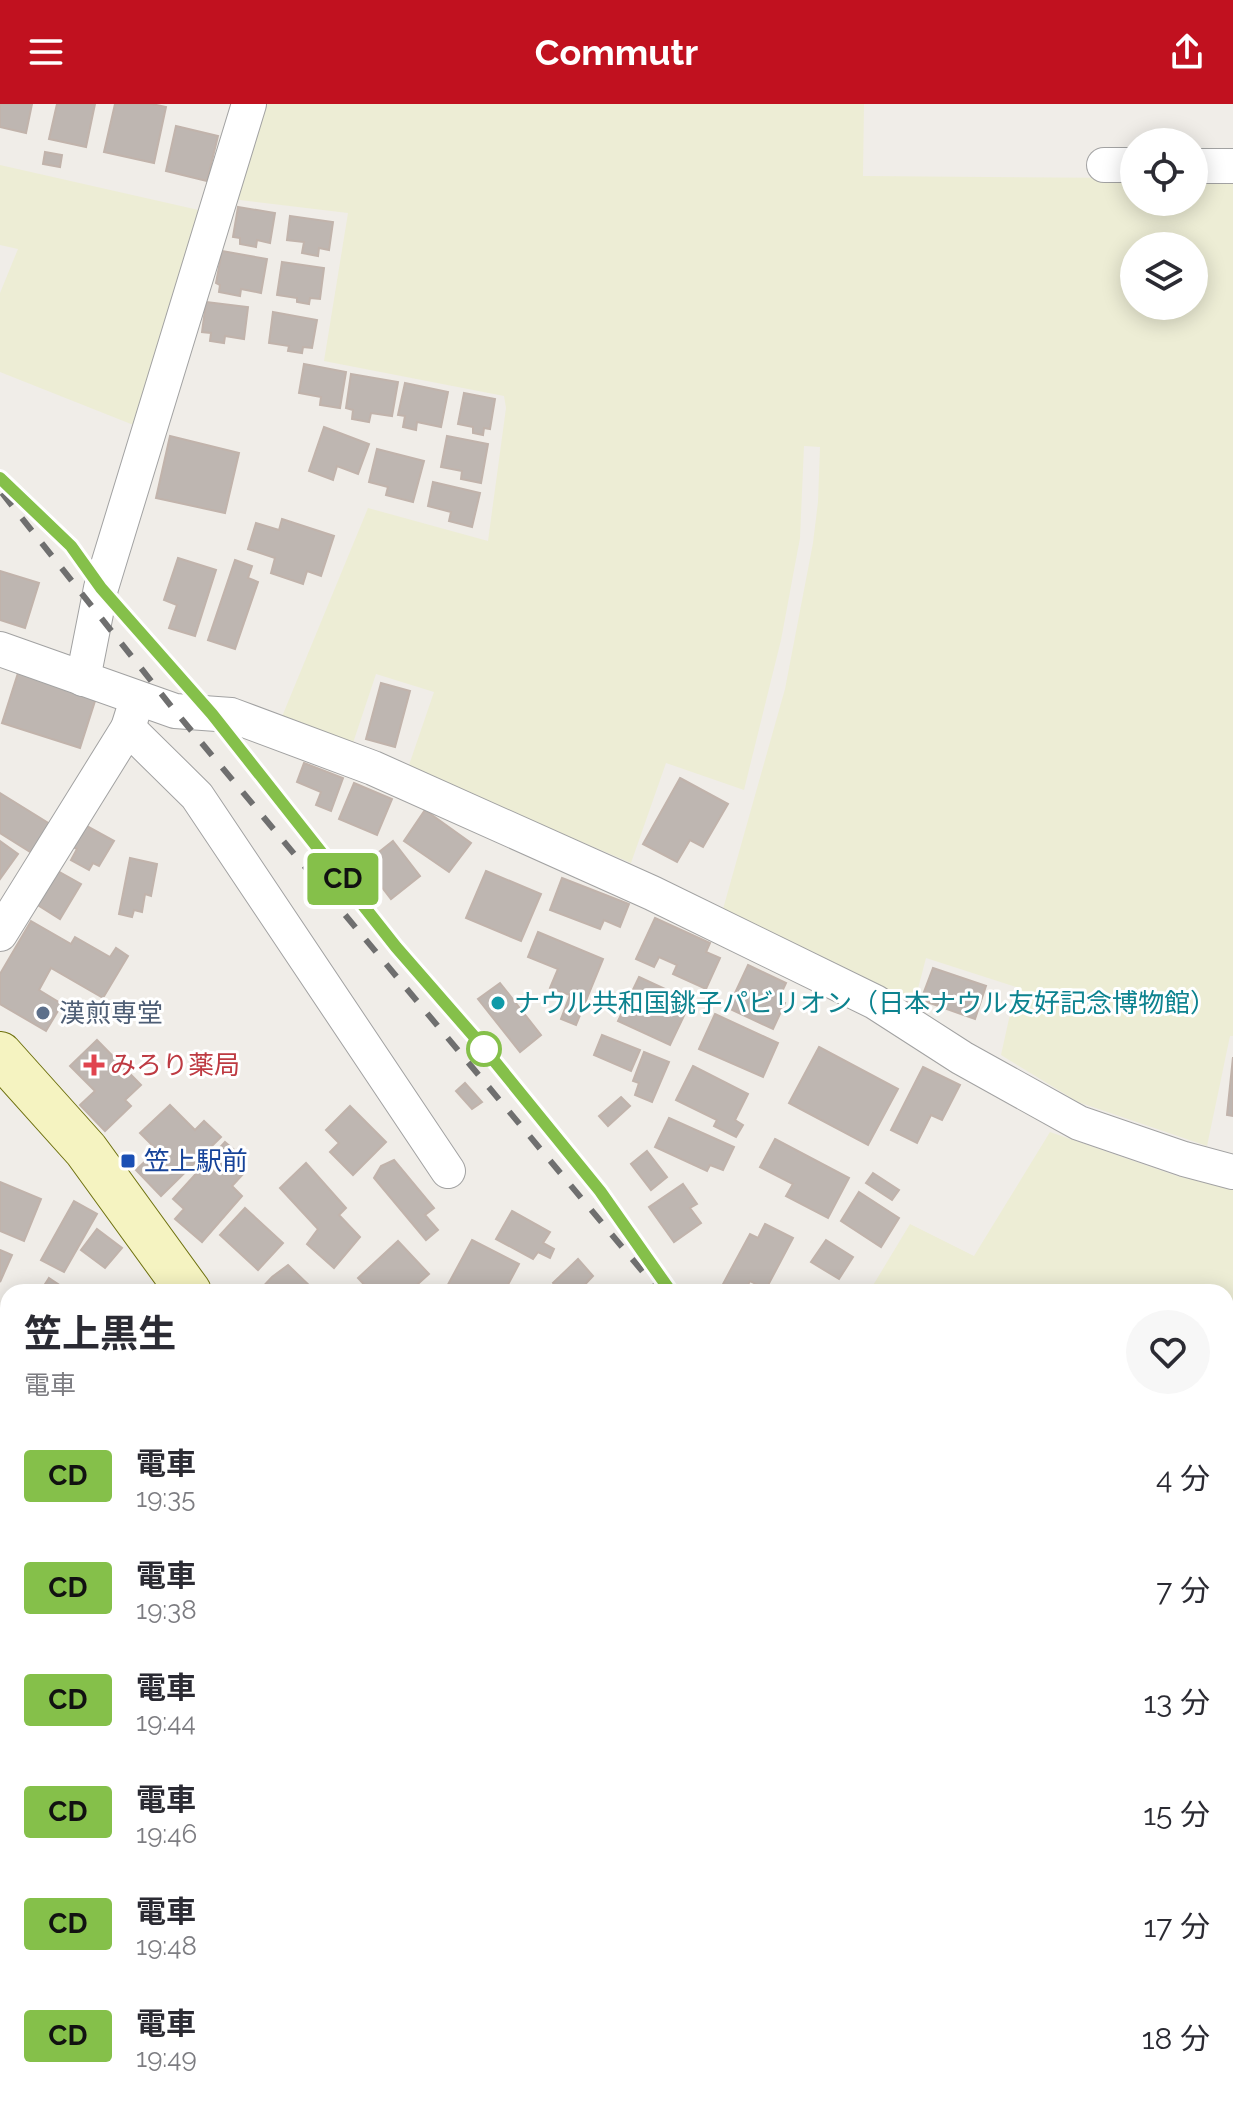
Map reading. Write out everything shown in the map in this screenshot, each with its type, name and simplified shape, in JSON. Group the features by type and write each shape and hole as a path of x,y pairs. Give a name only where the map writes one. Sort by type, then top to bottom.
{"street":[{"path":"83,679 101,588 249,104"},
{"path":"1208,166 1233,166"},
{"path":"0,649 83,679 133,713 197,796 448,1171"},
{"path":"133,713 175,711 231,715 373,768 652,893 875,1002 962,1058 1079,1123 1184,1159 1233,1172"},
{"path":"0,934 133,713"},
{"path":"4,1071 86,1150 183,1284"}],"green space":[{"path":"264,104 864,104 863,176 1120,178 1120,216 1208,216 1208,179 1233,179 1233,1036 1230,1036 1207,1146 1078,1102 1001,1055 1016,987 926,958 914,1004 723,909 785,689 813,543 820,447 804,446 800,538 781,640 744,790 666,763 631,863 408,768 434,692 376,674 353,743 281,719 368,508 488,541 506,408 504,396 324,361 348,213 232,199"},
{"path":"0,165 203,211 136,426 0,372 0,293 18,249 0,245"},
{"path":"1050,1132 1177,1176 1233,1190 1233,1284 874,1284 910,1224 974,1256"}],"building":[{"path":"0,104 32,104 26,133 0,127"},
{"path":"57,104 95,104 86,147 49,139"},
{"path":"115,104 166,107 154,163 104,152"},
{"path":"176,126 218,136 207,181 166,171"},
{"path":"45,152 62,155 60,167 43,164"},
{"path":"238,207 275,213 270,243 257,240 256,247 240,244 240,238 233,237"},
{"path":"290,216 333,222 329,250 319,248 318,256 302,253 304,242 287,240"},
{"path":"222,251 267,259 261,293 241,289 240,296 219,292 220,285 216,283"},
{"path":"282,262 324,268 320,299 310,298 309,304 297,302 297,298 277,295"},
{"path":"206,302 248,307 244,339 225,336 224,343 210,341 211,333 202,332"},
{"path":"273,312 317,320 312,348 303,347 302,353 288,351 289,346 269,343"},
{"path":"304,364 346,372 340,408 320,405 321,397 299,393"},
{"path":"351,374 398,382 392,416 371,413 369,422 352,419 353,410 346,408"},
{"path":"405,383 448,392 441,427 417,422 416,430 403,427 405,416 398,415"},
{"path":"464,393 495,399 490,429 484,428 483,435 473,433 473,427 458,424"},
{"path":"324,427 369,444 358,474 337,466 333,480 309,471"},
{"path":"170,436 239,453 225,513 156,498"},
{"path":"447,436 488,444 481,483 461,479 462,471 441,467"},
{"path":"377,449 424,461 413,502 386,495 388,487 369,482"},
{"path":"433,482 480,493 472,527 449,521 451,512 428,506"},
{"path":"282,519 334,536 321,576 307,571 303,584 271,573 275,558 248,549 256,523 279,530"},
{"path":"178,558 216,570 195,636 169,628 177,605 164,600"},
{"path":"235,560 252,566 248,578 258,582 235,649 208,640"},
{"path":"0,571 39,583 25,628 0,620"},
{"path":"18,673 96,698 80,748 2,723"},
{"path":"381,683 410,691 395,747 366,739"},
{"path":"304,763 343,778 331,811 316,805 321,792 297,782"},
{"path":"680,778 728,804 703,847 690,840 677,862 643,844"},
{"path":"354,783 392,799 377,835 339,819"},
{"path":"0,793 50,824 32,853 0,833"},
{"path":"425,810 471,843 449,872 404,841"},
{"path":"83,824 114,841 99,866 93,863 89,870 71,860 77,849 71,846"},
{"path":"0,841 18,854 0,879"},
{"path":"393,841 420,876 391,899 364,864"},
{"path":"130,858 157,864 151,896 145,894 142,912 134,910 132,917 119,914"},
{"path":"56,870 81,884 60,919 36,904"},
{"path":"486,871 541,894 521,941 466,918"},
{"path":"562,878 629,904 620,927 604,920 600,929 550,910"},
{"path":"655,918 710,943 706,952 720,958 706,989 673,974 677,965 659,957 654,967 636,959"},
{"path":"31,921 71,944 75,937 110,957 116,948 128,956 103,998 51,968 39,990 62,1004 46,1031 0,1004 0,974"},
{"path":"538,932 603,959 576,1025 561,1019 570,995 550,988 558,969 528,957"},
{"path":"748,965 786,983 778,1000 785,1003 773,1029 728,1008"},
{"path":"933,968 986,986 975,1019 921,1000"},
{"path":"639,977 691,1001 670,1045 618,1021"},
{"path":"500,983 541,1035 520,1052 478,999"},
{"path":"715,1014 778,1043 763,1077 699,1049"},
{"path":"602,1035 640,1050 631,1071 594,1055"},
{"path":"97,1040 141,1085 125,1100 131,1106 105,1131 80,1105 95,1091 70,1066"},
{"path":"819,1047 898,1089 868,1145 789,1103"},
{"path":"644,1052 669,1062 652,1102 635,1095 639,1083 633,1081"},
{"path":"1233,1057 1233,1116 1227,1115"},
{"path":"693,1066 748,1094 735,1120 743,1125 736,1137 714,1126 717,1120 676,1100"},
{"path":"923,1067 960,1085 942,1120 931,1115 917,1143 891,1130"},
{"path":"465,1083 482,1102 472,1109 456,1091"},
{"path":"621,1097 630,1106 608,1126 599,1116"},
{"path":"170,1105 195,1130 204,1121 221,1137 161,1196 136,1170 157,1150 140,1133"},
{"path":"350,1106 386,1142 353,1175 330,1152 339,1143 326,1130"},
{"path":"669,1118 734,1147 723,1170 710,1165 707,1171 655,1147"},
{"path":"775,1139 849,1178 828,1218 786,1196 793,1184 760,1167"},
{"path":"225,1142 245,1159 238,1167 244,1173 232,1186 242,1196 202,1242 175,1219 184,1209 173,1199"},
{"path":"647,1151 667,1177 651,1190 631,1164"},
{"path":"394,1160 434,1208 425,1215 438,1230 426,1240 374,1178 381,1166"},
{"path":"306,1163 346,1208 339,1215 360,1237 334,1268 307,1244 318,1229 280,1188"},
{"path":"873,1173 899,1190 892,1200 866,1183"},
{"path":"0,1182 41,1199 24,1241 0,1231"},
{"path":"683,1184 697,1204 690,1208 701,1223 674,1242 649,1207"},
{"path":"859,1192 899,1218 881,1247 841,1221"},
{"path":"74,1201 97,1214 64,1272 41,1260"},
{"path":"245,1208 283,1243 258,1270 220,1235"},
{"path":"512,1211 550,1232 543,1243 554,1249 550,1258 538,1252 533,1259 496,1239"},
{"path":"765,1224 793,1238 769,1284 750,1281 748,1284 723,1284 750,1234 758,1238"},
{"path":"97,1229 122,1248 105,1268 81,1250"},
{"path":"472,1240 519,1264 508,1284 448,1284"},
{"path":"826,1240 853,1257 839,1279 811,1262"},
{"path":"398,1241 429,1274 418,1284 364,1284 358,1278"},
{"path":"0,1250 12,1255 0,1282"},
{"path":"578,1259 593,1276 586,1284 553,1283"},
{"path":"288,1265 308,1284 265,1284"}],"railway":[{"path":"0,478 71,546 101,588 212,714 396,947 478,1041 600,1191 665,1284"},
{"path":"2,493 175,711 653,1284"}],"train":[{"name":"CD","path":"0,478 71,546 101,588 212,714 396,947 478,1041 600,1191 665,1284"}],"place":[{"name":"ナウル共和国銚子パビリオン（日本ナウル友好記念博物館）","path":"498,1003"},
{"name":"漢煎専堂","path":"43,1013"},
{"name":"みろり薬局","path":"94,1065"},
{"name":"笠上駅前","path":"128,1161"}]}
